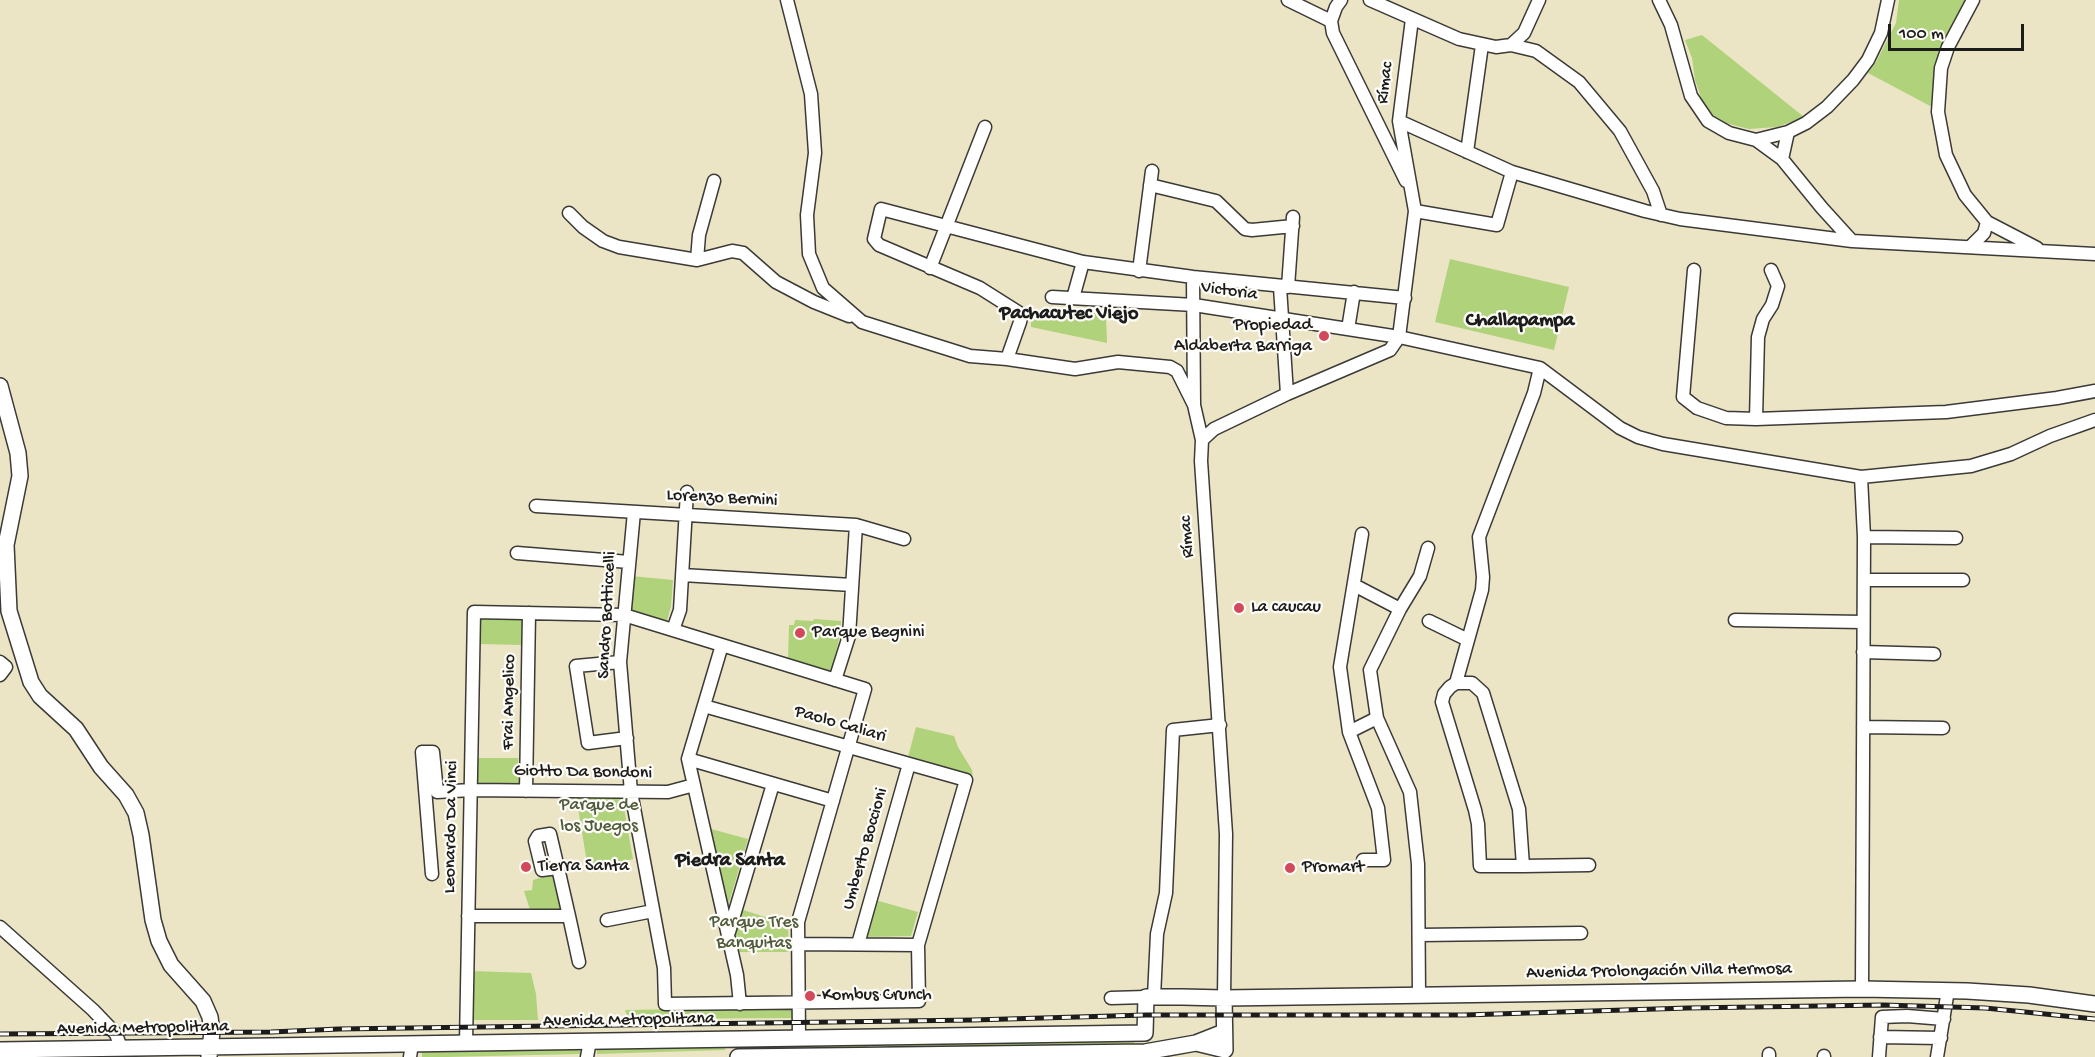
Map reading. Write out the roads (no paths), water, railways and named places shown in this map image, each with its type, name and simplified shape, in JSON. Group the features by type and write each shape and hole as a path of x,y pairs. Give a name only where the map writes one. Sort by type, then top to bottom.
{"main road":[{"path":"0,386 18,453 20,476 6,545 5,616 35,689 76,729 101,767 126,795 136,813 153,920 159,941 171,965 203,1001 210,1017 210,1052"},
{"name":"Avenida Prolongación Villa Hermosa","path":"1224,998 1862,989 1948,990 2028,995 2095,1005"},
{"path":"1145,1033 1150,997 1224,998 1225,1054 1196,1043"},
{"path":"736,1057 1145,1054 1196,1043 1224,1032"},
{"name":"Avenida Metropolitana","path":"0,1050 100,1053 121,1048 210,1052 411,1051 466,1043 1145,1033"}],"street":[{"path":"787,0 811,94 815,153 807,215 809,254 823,288 862,322 970,356 1075,369 1118,362 1170,367 1177,371 1194,405"},
{"path":"1288,0 1331,21 1341,0"},
{"path":"1370,0 1459,39 1482,45 1496,47 1511,45 1536,51 1579,82 1620,131 1653,191 1661,215"},
{"path":"1533,16 1535,0"},
{"path":"1511,45 1524,33 1539,0"},
{"path":"1659,0 1671,25 1691,96 1708,122 1729,133 1756,140 1782,159 1852,241"},
{"path":"1756,140 1788,132 1818,115 1853,80 1868,60 1881,33 1887,0"},
{"path":"1972,0 1948,47 1941,68 1938,90 1941,134 1954,175 1965,195 1987,222 2046,252"},
{"name":"Rímac","path":"1399,337 1415,211 1399,121 1412,19"},
{"name":"Rímac","path":"1331,21 1333,33 1413,196"},
{"path":"1467,152 1482,45"},
{"path":"1399,121 1512,172 1680,219 1852,241 2095,254"},
{"path":"930,267 985,128"},
{"path":"1782,159 1788,132"},
{"path":"1139,271 1152,171"},
{"path":"1415,211 1497,225 1512,172"},
{"path":"697,260 700,232 714,181"},
{"path":"1150,185 1216,201 1245,229 1252,230 1293,221 1282,319 1287,394"},
{"path":"1006,359 1020,322 1021,317 1018,312 980,288 879,245 874,239 881,209 1083,262 1139,271 1405,298"},
{"path":"569,213 583,227 603,241 619,247 697,260 732,251 743,253 776,282 814,302 859,319"},
{"path":"1971,246 1984,233 1987,222"},
{"path":"1073,298 1083,262"},
{"path":"1694,270 1683,397 1697,408 1726,418 1756,419 1946,412 2095,391"},
{"path":"1756,419 1758,337 1763,319 1772,305 1779,286 1771,270"},
{"path":"1193,277 1194,405"},
{"path":"1348,329 1354,292"},
{"name":"Victoria","path":"1052,297 1194,305 1399,337 1540,368"},
{"path":"1202,440 1214,429 1287,394 1390,350 1399,337"},
{"path":"1456,683 1482,590 1479,537 1534,393 1540,368 1620,428 1638,437 1663,444 1861,477 1971,466 2011,454 2050,436 2095,420"},
{"name":"Rímac","path":"1194,405 1202,440 1201,461 1226,834 1224,998"},
{"path":"1861,477 1864,537 1862,989"},
{"path":"673,630 680,610 687,492"},
{"name":"Lorenzo Bernini","path":"536,506 856,525 904,539"},
{"name":"Sandro Botticcelli","path":"634,512 620,662 631,792 664,968 664,1004 740,1004"},
{"path":"835,680 849,636 856,525"},
{"path":"1362,534 1340,667 1349,732 1378,808 1384,860 1363,860"},
{"path":"1864,537 1956,538"},
{"path":"1419,994 1418,864 1410,792 1377,718 1370,670 1400,609 1420,576 1428,548"},
{"path":"517,553 629,562"},
{"path":"682,575 852,585"},
{"path":"1864,580 1963,580"},
{"path":"1354,585 1400,609"},
{"name":"Leonardo Da Vinci","path":"466,1043 474,612 529,614"},
{"path":"529,614 624,615 865,689 798,922 800,1038"},
{"name":"Frai Angelico","path":"526,791 529,614"},
{"path":"1735,620 1863,622"},
{"path":"1429,621 1468,640"},
{"path":"722,645 688,759 737,975 740,1004 919,1001 918,945 798,945"},
{"path":"1863,652 1934,654"},
{"path":"0,662 6,667 0,675"},
{"path":"620,662 576,666 588,743 627,738"},
{"path":"1523,866 1519,809 1483,693 1472,683 1456,683 1444,694 1442,702 1475,810 1480,866 1523,866 1589,865"},
{"name":"Paolo Caliari","path":"704,706 966,780 918,945"},
{"path":"1349,732 1377,718"},
{"path":"1111,998 1150,997 1157,934 1166,893 1173,730 1220,725"},
{"path":"1863,727 1943,728"},
{"name":"Giotto Da Bondoni","path":"432,874 422,752 433,752 437,792 471,790 668,792 694,785"},
{"path":"688,759 833,801"},
{"name":"Umberto Boccioni","path":"858,944 909,764"},
{"path":"728,935 773,784"},
{"path":"558,867 579,962"},
{"path":"607,920 653,911"},
{"path":"468,916 569,916"},
{"path":"0,927 45,969 73,990 116,1034 121,1048"},
{"path":"1419,935 1581,933"},
{"path":"1937,1057 1948,990"},
{"path":"1879,1057 1882,1017 1907,1016 1944,1019"},
{"path":"1145,1033 1145,1054"},
{"path":"875,1056 877,1037"},
{"path":"1880,1037 1941,1038"},
{"path":"736,1039 736,1057"},
{"path":"587,1057 590,1041"}],"railway":[{"path":"0,1034 271,1032 1146,1015 1464,1015 1883,1005 1985,1008 2095,1019"}],"place":[{"name":"Propiedad Aldaberta Barriga","path":"1324,336"},
{"name":"La caucau","path":"1239,608"},
{"name":"Parque Begnini","path":"800,633"},
{"name":"Tierra Santa","path":"526,867"},
{"name":"Promart","path":"1290,868"},
{"name":"Kombus Crunch","path":"810,996"}],"district":[{"name":"Pachacutec Viejo","path":"1069,315"},
{"name":"Challapampa","path":"1520,322"},
{"name":"Piedra Santa","path":"730,862"}],"park label":[{"name":"Parque de los Juegos","path":"599,816"},
{"name":"Parque Tres Banquitas","path":"754,933"}]}
